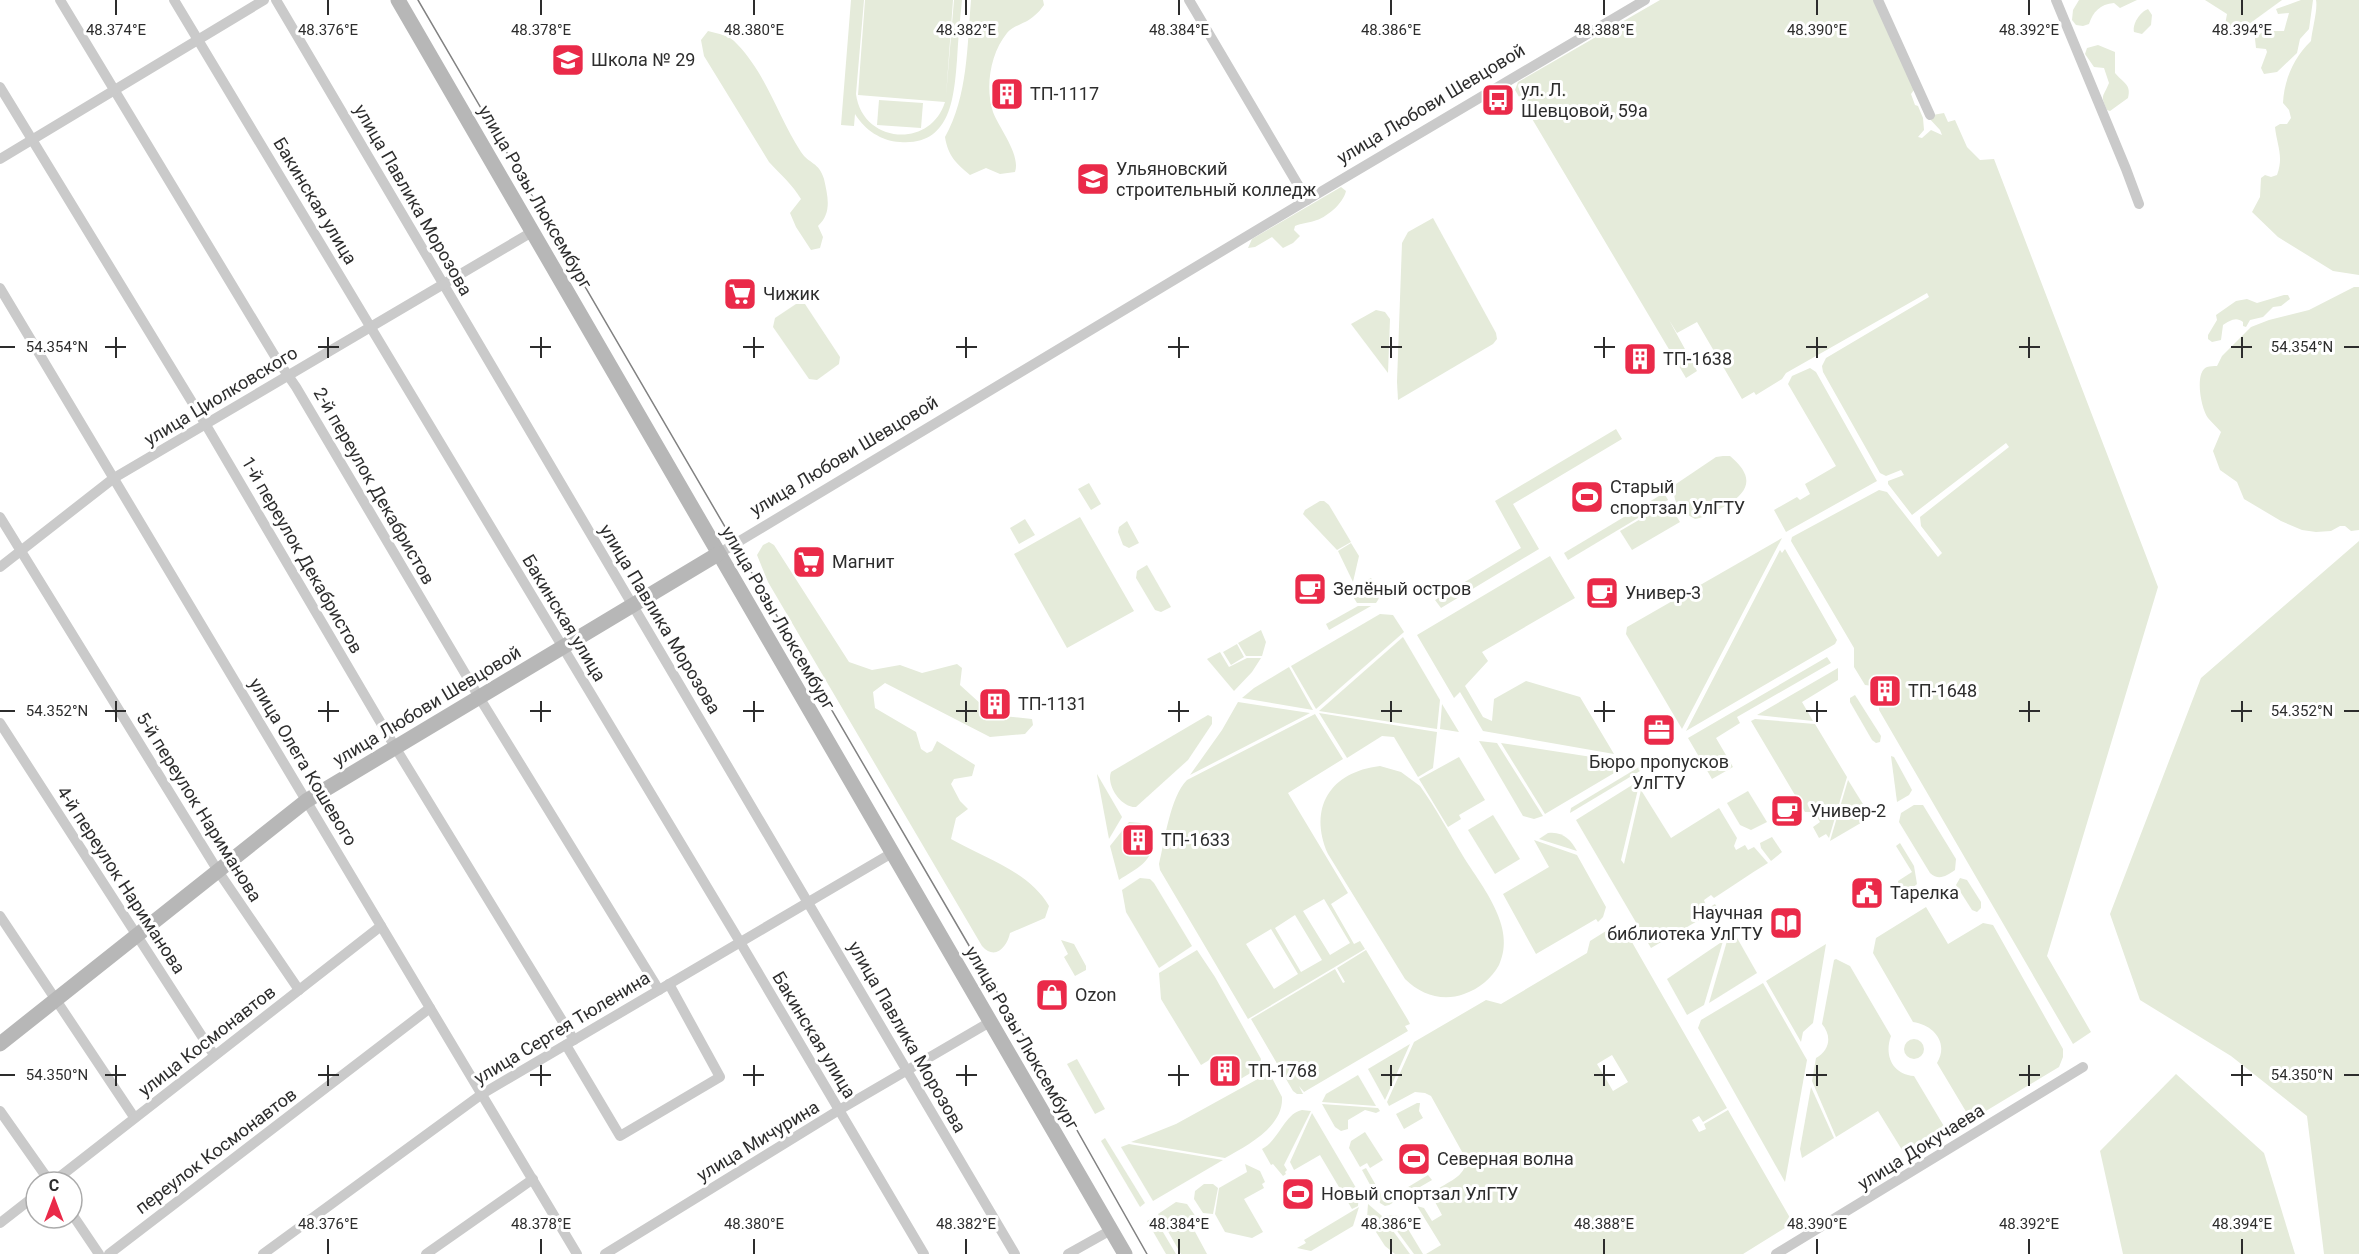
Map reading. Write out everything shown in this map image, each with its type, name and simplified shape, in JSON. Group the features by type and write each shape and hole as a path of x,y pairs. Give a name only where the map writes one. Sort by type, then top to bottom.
{"main road":[{"name":"улица Розы Люксембург","path":"398,0 1125,1254"},
{"name":"улица Любови Шевцовой","path":"0,1044 306,801 718,554"}],"street":[{"name":"2-й переулок Декабристов","path":"60,0 479,697 720,1077"},
{"name":"Бакинская улица","path":"174,0 371,326 561,648 740,942 924,1254"},
{"path":"0,159 264,0"},
{"name":"улица Павлика Морозова","path":"276,0 1015,1254"},
{"path":"1189,0 1307,200"},
{"name":"улица Любови Шевцовой","path":"718,554 1632,3 1645,0"},
{"path":"1878,0 1930,115"},
{"path":"2056,0 2139,204"},
{"name":"1-й переулок Декабристов","path":"0,87 206,425 570,1042 620,1136 720,1077"},
{"name":"улица Циолковского","path":"0,567 114,478 532,231"},
{"name":"улица Олега Кошевого","path":"0,288 577,1254"},
{"name":"5-й переулок Нариманова","path":"0,517 218,871 299,990"},
{"name":"4-й переулок Нариманова","path":"0,723 214,1055"},
{"name":"улица Сергея Тюленина","path":"263,1254 482,1094 892,853"},
{"path":"0,916 134,1117"},
{"name":"улица Космонавтов","path":"67,1170 381,926"},
{"name":"переулок Космонавтов","path":"108,1254 430,1008"},
{"name":"улица Мичурина","path":"605,1254 839,1110 990,1022"},
{"name":"улица Докучаева","path":"1776,1254 2083,1067"},
{"path":"0,1111 43,1170"},
{"path":"426,1254 533,1179"},
{"path":"0,1223 24,1204"},
{"path":"83,1230 99,1254"},
{"path":"1068,1254 1111,1230"}],"green space":[{"path":"851,0 864,0 856,94 861,110 870,123 883,131 897,134 912,133 926,128 937,117 945,102 858,95 865,0 953,0 946,96 954,0 962,0 956,74 951,103 940,128 930,136 917,141 900,142 886,139 869,130 855,114 854,126 841,125"},
{"path":"971,0 1043,0 1044,5 1037,14 1013,28 1001,41 993,61 989,82 993,112 1015,158 1015,172 1000,174 986,168 970,175 953,159 946,144 945,137 953,121 962,88"},
{"path":"1660,0 1876,0 1914,90 1911,94 1915,105 1918,106 1923,118 1924,130 1918,137 1922,138 1931,130 1942,135 1927,116 1944,113 1948,122 1955,120 1967,147 1980,160 1994,159 2158,587 2047,956 2091,1032 2073,1044 1879,710 1879,704 1897,693 1890,681 1875,690 1873,686 1865,685 1854,667 1854,648 1791,541 1792,537 1879,490 1887,492 1938,557 1942,553 1921,526 1920,517 2009,447 2006,443 1912,515 1888,484 1888,481 1904,475 1901,470 1886,476 1880,473 1823,372 1822,366 1826,358 1929,297 1927,293 1786,373 1782,379 1756,395 1754,392 1742,399 1697,322 1677,333 1669,320 1697,371 1686,378 1515,90 1518,82"},
{"path":"2079,0 2137,0 2120,8 2114,3 2105,5 2095,12 2089,24 2083,26 2076,25 2072,20 2073,10"},
{"path":"2205,0 2282,0 2249,24 2249,35 2243,37 2225,25 2227,14"},
{"path":"2301,0 2313,0 2309,29 2300,39 2297,53 2277,72 2264,74 2261,68 2267,52 2266,49 2256,48 2256,35 2266,31 2284,31 2289,13 2278,14 2276,9"},
{"path":"2316,0 2359,0 2359,275 2333,271 2278,237 2252,212 2260,197 2261,178 2265,175 2271,177 2277,175 2280,156 2275,127 2287,124 2291,118 2289,110 2283,103 2285,86 2295,62 2311,41"},
{"path":"2148,9 2152,15 2151,25 2142,34 2134,32 2137,19"},
{"path":"708,31 731,39 747,56 801,152 822,173 828,204 825,216 818,226 823,237 820,248 811,250 796,227 790,213 801,199 769,162 704,56 701,40"},
{"path":"2098,45 2115,52 2115,73 2129,89 2128,98 2110,111 2107,110 2103,98 2109,83 2104,68 2094,67 2085,54 2087,48"},
{"path":"879,100 923,103 921,128 877,125"},
{"path":"1341,187 1346,191 1344,196 1329,214 1295,226 1294,230 1300,236 1293,243 1283,248 1272,237 1255,247 1248,248 1252,239"},
{"path":"1433,218 1496,333 1497,339 1493,344 1398,400 1402,243 1408,232"},
{"path":"2354,287 2359,287 2359,530 2351,531 2345,526 2340,526 2331,531 2302,530 2281,521 2244,499 2237,482 2220,470 2213,451 2221,432 2205,413 2200,391 2201,376 2207,367 2217,366 2222,356 2251,327 2309,310"},
{"path":"2288,295 2290,299 2281,306 2273,307 2263,317 2250,320 2246,327 2240,320 2233,320 2223,325 2221,340 2212,342 2208,339 2217,320 2216,315 2236,301 2247,299 2257,303"},
{"path":"796,304 805,304 840,357 839,364 817,380 809,379 773,327 775,318"},
{"path":"1376,310 1385,312 1390,319 1388,373 1351,324"},
{"path":"1810,368 1816,372 1877,481 1786,532 1774,510 1797,497 1800,500 1810,494 1805,484 1836,466 1788,384 1792,376"},
{"path":"1616,429 1622,439 1513,504 1539,549 1441,608 1435,600 1521,548 1495,501"},
{"path":"1730,456 1743,470 1746,477 1744,489 1740,495 1725,506 1695,519 1685,513 1675,500 1676,484 1716,457"},
{"path":"1089,483 1101,504 1091,510 1078,489"},
{"path":"1664,493 1668,500 1568,560 1564,553"},
{"path":"1320,501 1329,505 1351,542 1337,550 1303,514 1305,510"},
{"path":"1668,503 1680,522 1632,550 1620,531"},
{"path":"1080,517 1134,611 1067,648 1014,554"},
{"path":"1025,519 1035,535 1019,544 1010,528"},
{"path":"1127,521 1139,543 1129,548 1123,545 1118,532 1119,527"},
{"path":"1782,538 1682,729 1626,634 1627,627"},
{"path":"2359,541 2359,1254 2324,1254 2307,1116 2231,1056 2140,1000 2110,914 2201,678"},
{"path":"769,542 774,545 849,662 872,670 900,665 922,673 957,664 962,668 960,685 993,715 1032,719 1033,725 1025,734 990,737 885,683 873,692 875,708 916,732 921,749 927,753 932,751 937,741 975,765 972,776 954,779 951,784 960,801 968,809 956,818 951,839 1018,874 1030,883 1049,906 1045,918 1010,933 1000,950 991,952 982,946 768,582 757,555 763,545"},
{"path":"1351,543 1359,556 1353,582 1338,551"},
{"path":"1785,549 1837,640 1835,644 1686,731 1780,550 1782,553"},
{"path":"1550,556 1575,598 1482,652 1488,661 1465,686 1483,717 1492,721 1494,699 1526,681 1580,697 1614,754 1483,731 1460,692 1454,698 1417,635"},
{"path":"1147,565 1171,607 1161,612 1155,610 1136,578 1137,571"},
{"path":"1371,578 1378,590 1378,600 1376,603 1357,603 1352,595 1355,587"},
{"path":"1358,606 1371,606 1329,630 1326,624"},
{"path":"1380,614 1393,615 1404,632 1316,709 1291,666"},
{"path":"1261,630 1266,642 1262,656 1246,656 1238,643"},
{"path":"1403,637 1440,700 1437,729 1319,711"},
{"path":"1237,644 1244,657 1231,665 1223,652"},
{"path":"1220,652 1229,667 1247,658 1261,658 1252,672 1234,691 1207,659"},
{"path":"1827,657 1831,663 1737,717 1740,723 1716,738 1733,767 1712,779 1688,738"},
{"path":"1289,667 1313,710 1242,698 1254,688"},
{"path":"1838,668 1838,680 1802,702 1813,721 1757,715"},
{"path":"1855,695 1881,736 1880,742 1876,743 1872,740 1850,702 1850,698"},
{"path":"1238,702 1310,713 1190,775 1222,730"},
{"path":"1442,704 1459,732 1440,729"},
{"path":"1319,713 1437,732 1433,768 1418,777 1394,737 1382,736 1347,758"},
{"path":"1315,714 1343,759 1288,793 1348,893 1331,904 1354,944 1360,941 1365,949 1248,1019 1160,870 1159,864 1172,808 1187,780","holes":["1324,899 1350,943 1330,955 1303,911","1295,915 1322,960 1301,972 1275,928","1271,929 1298,974 1274,989 1246,944"]},
{"path":"1208,715 1212,717 1212,724 1188,760 1136,807 1120,800 1111,783 1111,772"},
{"path":"1755,719 1815,724 1847,777 1829,838 1826,834 1819,838 1813,827 1820,822 1814,812 1805,812 1751,721"},
{"path":"1479,741 1497,743 1543,816 1534,819 1523,816"},
{"path":"1501,743 1624,762 1626,766 1545,814"},
{"path":"1891,756 1894,757 1912,790 1909,795 1897,802"},
{"path":"1459,757 1485,800 1459,815 1461,819 1448,827 1419,779"},
{"path":"1644,764 1650,765 1570,813 1571,808"},
{"path":"1380,766 1401,772 1420,786 1487,894 1501,922 1504,936 1499,965 1484,983 1464,994 1448,997 1433,996 1411,985 1405,979 1328,854 1322,837 1321,822 1322,808 1328,795 1336,784 1348,776"},
{"path":"1097,775 1122,817 1109,839"},
{"path":"1848,780 1871,817 1830,841"},
{"path":"1637,782 1639,785 1621,860 1624,864 1641,790 1671,838 1719,808 1737,838 1734,846 1736,850 1745,845 1748,850 1754,847 1768,863 1714,898 1711,895 1704,900 1707,909 1715,904 1718,909 1651,948 1576,820"},
{"path":"1748,791 1767,822 1751,830 1740,825 1727,803"},
{"path":"1914,805 1923,805 1956,859 1955,870 1946,876 1936,877 1930,873 1899,822 1901,813"},
{"path":"1493,815 1520,859 1495,874 1468,830"},
{"path":"1129,822 1141,823 1144,831 1128,840 1132,849 1151,839 1151,853 1143,864 1119,880 1110,846"},
{"path":"1548,833 1558,833 1566,837 1577,851 1539,839"},
{"path":"1772,837 1782,852 1771,861 1760,843"},
{"path":"1534,840 1577,855 1606,907 1603,917 1598,922 1596,919 1536,954 1503,894 1549,867"},
{"path":"1900,843 1914,866 1917,884 1910,890 1900,890 1898,881 1912,872 1896,846"},
{"path":"1140,878 1150,879 1154,883 1192,946 1159,968 1126,912 1122,890"},
{"path":"1960,878 1967,880 1981,902 1981,908 1977,912 1972,910 1956,885"},
{"path":"1926,907 1948,944 1983,923 1993,925 2063,1049 2059,1067 1971,1120 1937,1063 1941,1049 1937,1036 1927,1027 1913,1022 1873,953 1876,938"},
{"path":"1619,929 1629,937 1727,1108 1703,1122 1699,1116 1692,1120 1699,1132 1706,1129 1704,1124 1728,1110 1793,1223 1743,1254 1426,1254 1441,1245 1417,1206 1424,1208 1432,1221 1442,1215 1434,1200 1434,1192 1463,1171 1466,1159 1431,1096 1415,1092 1389,1106 1387,1102 1414,1042 1486,1000 1501,1004 1587,953 1590,941 1606,931","holes":["1612,1055 1628,1082 1613,1091 1597,1064"]},
{"path":"1736,936 1757,973 1709,1003 1727,941"},
{"path":"1061,940 1074,944 1086,970 1075,976 1064,957 1068,954"},
{"path":"1723,941 1704,1005 1687,1015 1667,979"},
{"path":"1826,944 1813,1023 1803,1032 1801,1042 1766,981"},
{"path":"1197,950 1215,977 1261,1059 1259,1068 1227,1087 1211,1059 1201,1065 1161,999 1159,973"},
{"path":"1366,950 1408,1020 1410,1024 1405,1026 1408,1031 1304,1092 1299,1086 1303,1094 1297,1094 1293,1091 1251,1019 1335,969 1343,983 1345,982 1337,968"},
{"path":"1836,959 1850,966 1891,1036 1889,1056 1895,1067 1900,1072 1914,1076 1948,1133 1907,1158 1878,1111 1836,1137 1812,1081 1816,1058 1821,1055 1828,1043 1827,1033 1822,1024"},
{"path":"1763,983 1807,1060 1785,1182 1698,1028 1701,1020"},
{"path":"1914,1039 1921,1042 1924,1049 1921,1056 1914,1059 1907,1056 1904,1049 1907,1042"},
{"path":"1410,1044 1385,1100 1368,1069"},
{"path":"1077,1059 1105,1109 1095,1114 1067,1064"},
{"path":"2176,1074 2264,1153 2295,1254 2123,1254 2100,1151"},
{"path":"1265,1075 1272,1078 1282,1097 1277,1118 1262,1134 1225,1158 1131,1142 1176,1124"},
{"path":"1358,1075 1376,1106 1322,1102 1326,1094"},
{"path":"1811,1087 1834,1138 1802,1158 1800,1149"},
{"path":"1420,1103 1419,1111 1423,1118 1404,1129 1396,1114"},
{"path":"1322,1104 1378,1108 1380,1111 1376,1113 1365,1110 1348,1120 1348,1129 1341,1131 1335,1127"},
{"path":"1302,1110 1311,1111 1284,1165 1287,1170 1283,1176 1273,1164 1271,1165 1262,1149 1273,1140 1291,1116"},
{"path":"1312,1113 1359,1193 1358,1206 1352,1209 1320,1155 1294,1170 1290,1162"},
{"path":"1365,1132 1383,1160 1370,1168 1367,1163 1360,1167 1349,1148 1351,1141"},
{"path":"1105,1138 1145,1203 1140,1207 1101,1141"},
{"path":"1129,1144 1223,1160 1153,1201 1121,1147"},
{"path":"1245,1164 1260,1171 1265,1182 1262,1184 1264,1188 1244,1199 1263,1232 1252,1238 1225,1232 1215,1214 1219,1188 1247,1172"},
{"path":"1366,1168 1385,1201 1428,1175 1432,1180 1385,1206 1380,1203 1362,1170"},
{"path":"1204,1184 1213,1184 1218,1188 1213,1214 1203,1213 1194,1199 1195,1191"},
{"path":"1176,1202 1187,1204 1196,1217 1197,1223 1193,1228 1207,1254 1181,1254 1158,1214"},
{"path":"1368,1204 1382,1216 1410,1254 1395,1254 1385,1246 1367,1218"},
{"path":"1359,1207 1353,1226 1311,1251 1297,1248 1306,1243 1304,1240"},
{"path":"1396,1215 1402,1219 1423,1254 1414,1254 1386,1216"},
{"path":"1154,1217 1176,1254 1166,1254 1147,1221"}],"tram line":[{"path":"418,0 985,973 1013,1017 1147,1254"}],"place":[{"name":"Школа № 29","path":"568,60"},
{"name":"ТП-1117","path":"1007,94"},
{"name":"ул. Л. Шевцовой, 59а","path":"1498,100"},
{"name":"Ульяновский строительный колледж","path":"1093,179"},
{"name":"Чижик","path":"740,294"},
{"name":"ТП-1638","path":"1640,359"},
{"name":"Старый спортзал УлГТУ","path":"1587,497"},
{"name":"Магнит","path":"809,562"},
{"name":"Зелёный остров","path":"1310,589"},
{"name":"Универ-3","path":"1602,593"},
{"name":"ТП-1648","path":"1885,691"},
{"name":"ТП-1131","path":"995,704"},
{"name":"Бюро пропусков УлГТУ","path":"1659,730"},
{"name":"Универ-2","path":"1787,811"},
{"name":"ТП-1633","path":"1138,840"},
{"name":"Тарелка","path":"1867,893"},
{"name":"Научная библиотека УлГТУ","path":"1786,923"},
{"name":"Ozon","path":"1052,995"},
{"name":"ТП-1768","path":"1225,1071"},
{"name":"Северная волна","path":"1414,1159"},
{"name":"Новый спортзал УлГТУ","path":"1298,1194"}]}
